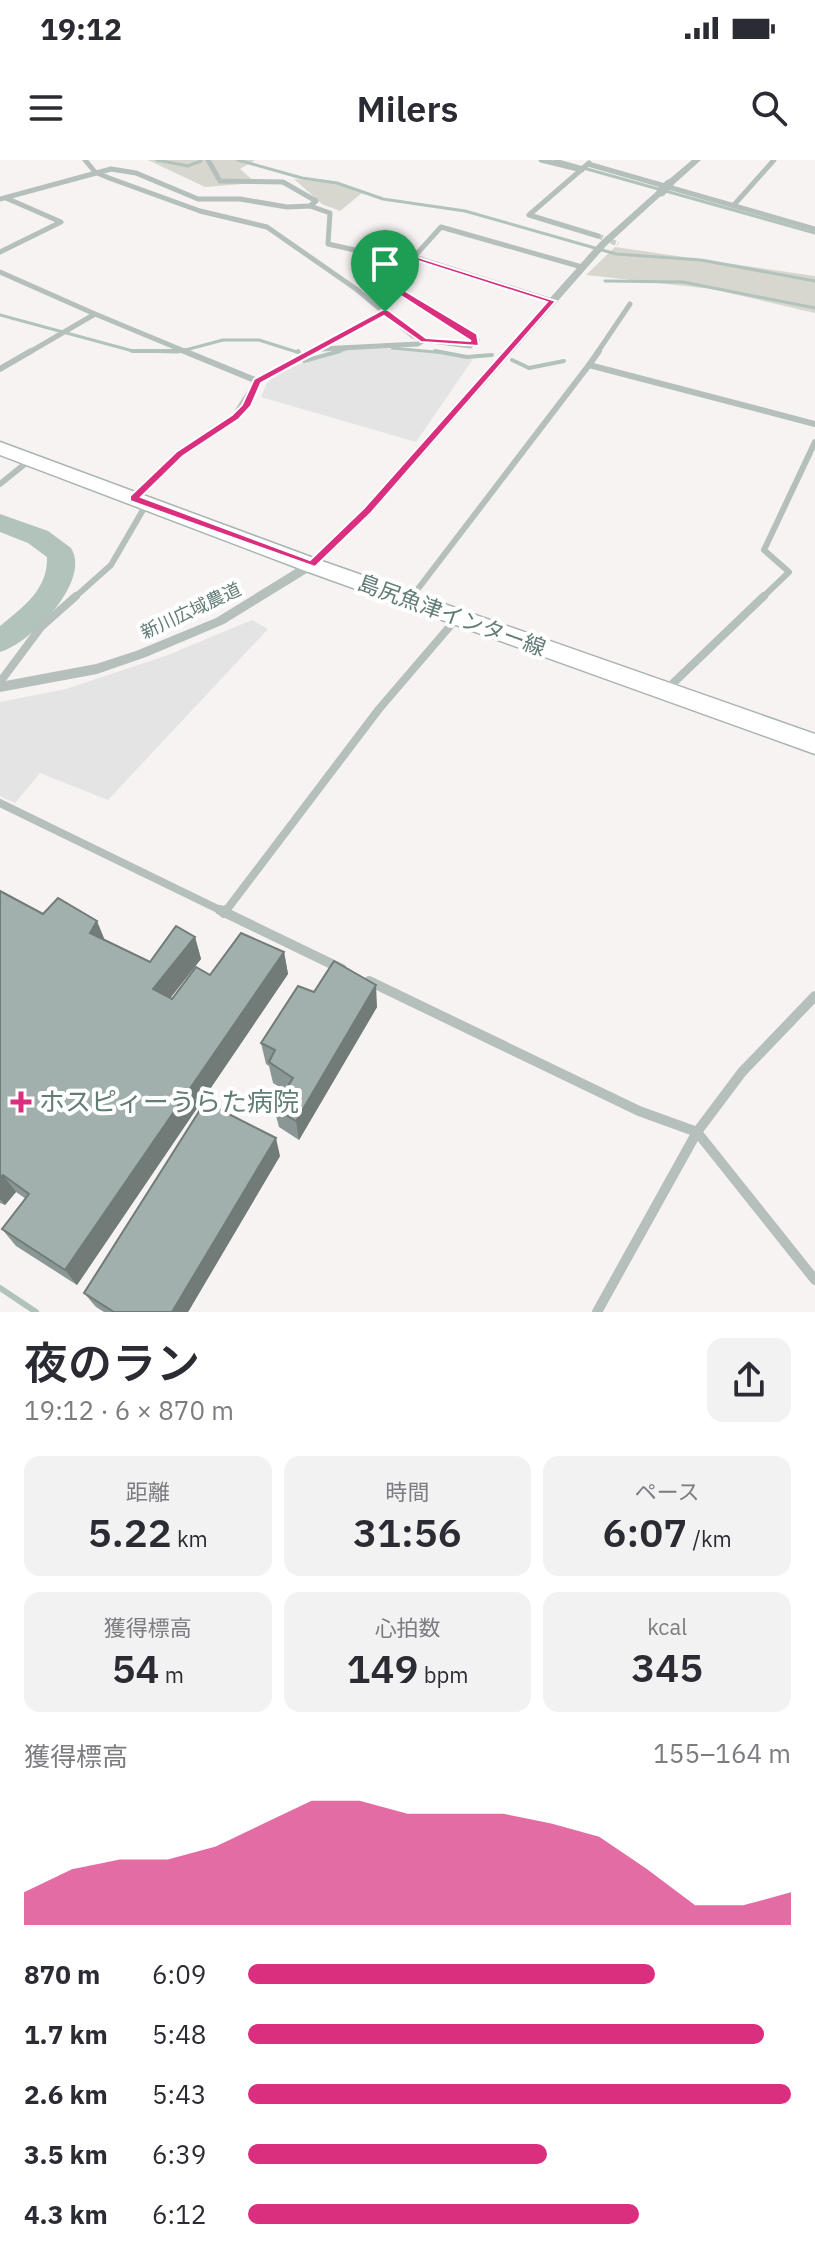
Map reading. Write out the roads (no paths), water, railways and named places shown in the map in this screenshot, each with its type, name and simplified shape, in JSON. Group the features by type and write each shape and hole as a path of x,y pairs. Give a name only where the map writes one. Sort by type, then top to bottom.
{"main road":[{"name":"島尻魚津インター線","path":"0,448 311,565 815,744"}],"street":[{"path":"85,160 95,172 200,211 267,227 385,312 413,336 424,340 462,346 476,344 477,340 387,284 441,227 582,267"},
{"path":"208,160 220,181 283,182 310,195 316,201 310,206"},
{"path":"541,160 582,170"},
{"name":"新川広域農道","path":"0,685 97,669 141,654 220,621 311,565 368,510 598,250 697,160"},
{"path":"733,206 774,160"},
{"path":"598,236 529,215 590,162 815,229"},
{"path":"3,199 95,172 111,169 136,173 198,199 310,206 330,213 328,244 334,247 411,260 552,301"},
{"path":"0,252 61,222 3,199"},
{"path":"0,272 257,381"},
{"path":"409,600 589,365 630,304"},
{"path":"0,685 41,627 111,565 141,501 179,454 236,417 247,406 257,381 385,312"},
{"path":"0,369 95,314"},
{"path":"321,349 418,344 424,340"},
{"path":"589,365 815,424"},
{"path":"666,690 789,572 764,550 815,442"},
{"path":"0,484 31,459"},
{"path":"224,913 379,709 457,618"},
{"path":"0,803 639,1111 697,1132 815,1280"},
{"path":"597,1312 697,1132 742,1072 815,996"}],"waterway":[{"path":"157,160 188,166 201,161"},
{"path":"238,160 302,178 337,183 383,199 465,211 616,254 701,260 815,281"},
{"path":"555,160 815,233"},
{"path":"605,281 683,282 815,308"},
{"path":"0,315 133,351"},
{"path":"182,351 223,340 259,340 299,353"},
{"path":"392,348 445,353"},
{"path":"335,352 346,349"},
{"path":"133,351 182,351"},
{"path":"133,351 182,351"},
{"path":"335,352 340,351"},
{"path":"435,351 445,353"},
{"path":"299,353 304,361 335,352"},
{"path":"445,353 467,357 492,355"},
{"path":"512,360 529,368 564,361"},
{"path":"0,522 38,537 61,554 61,568 52,593 0,642"},
{"path":"0,1288 36,1312"}],"tunnel":[{"path":"598,236 618,244"}],"place":[{"name":"ホスピィーうらた病院","path":"21,1102"}]}
